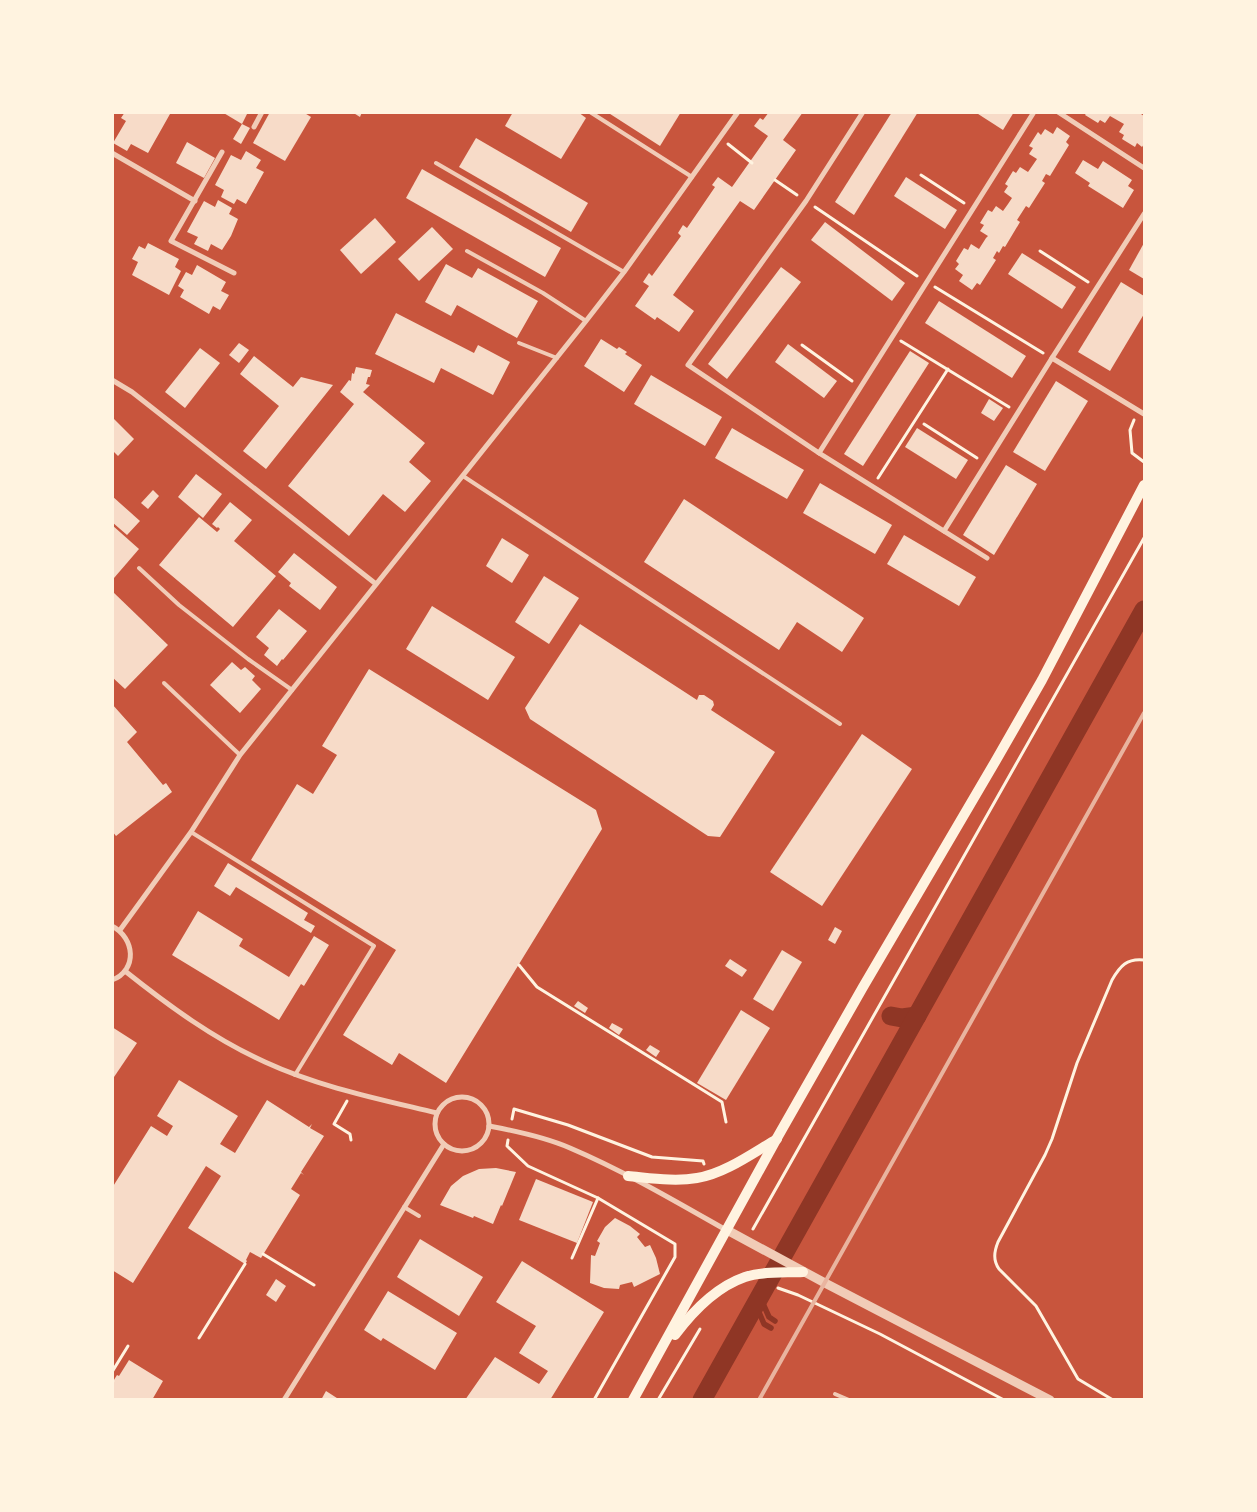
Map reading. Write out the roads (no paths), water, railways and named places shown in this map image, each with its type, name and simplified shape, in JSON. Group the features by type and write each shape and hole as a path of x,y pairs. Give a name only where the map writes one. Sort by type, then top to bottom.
{"main road":[{"path":"633,1400 777,1138 1042,680 1144,485"},
{"path":"628,1176 684,1179 707,1176 728,1167 777,1138"},
{"path":"658,1355 700,1306 717,1292 747,1277 803,1272"}],"street":[{"path":"254,127 262,112"},
{"path":"120,930 191,832 240,755 624,272 738,112"},
{"path":"863,112 806,201 688,364 819,453 987,558"},
{"path":"819,453 1034,112"},
{"path":"1058,112 1144,168"},
{"path":"222,152 171,241 234,273"},
{"path":"112,153 195,201"},
{"path":"944,531 1144,214"},
{"path":"1052,358 1144,414"},
{"path":"112,380 132,392 376,584"},
{"path":"112,926 120,930 126,937 130,945 131,954 129,963 124,971 116,979 112,980"},
{"path":"124,971 186,1018 245,1053 294,1075 352,1092 437,1113"},
{"path":"456,1097 469,1097 480,1103 487,1113 489,1126 486,1137 478,1146 467,1150 455,1150 444,1144 437,1135 435,1124 437,1113 444,1103 456,1097"},
{"path":"489,1126 570,1148 628,1176 803,1272 1050,1400"},
{"path":"284,1400 444,1144"}],"lane":[{"path":"590,112 692,177"},
{"path":"436,164 624,272"},
{"path":"467,251 543,293 586,321"},
{"path":"519,343 557,358"},
{"path":"463,476 840,724"},
{"path":"139,568 179,605 248,659 292,690"},
{"path":"164,683 240,755"},
{"path":"191,832 374,946 294,1075"},
{"path":"404,1207 420,1216"},
{"path":"835,1394 849,1400"}],"waterway":[{"path":"702,1400 1144,610"},
{"path":"891,1016 902,1018 917,1016"},
{"path":"760,1297 769,1317 775,1321"},
{"path":"756,1305 764,1324 771,1328"}],"railway":[{"path":"759,1400 1144,713"}]}
